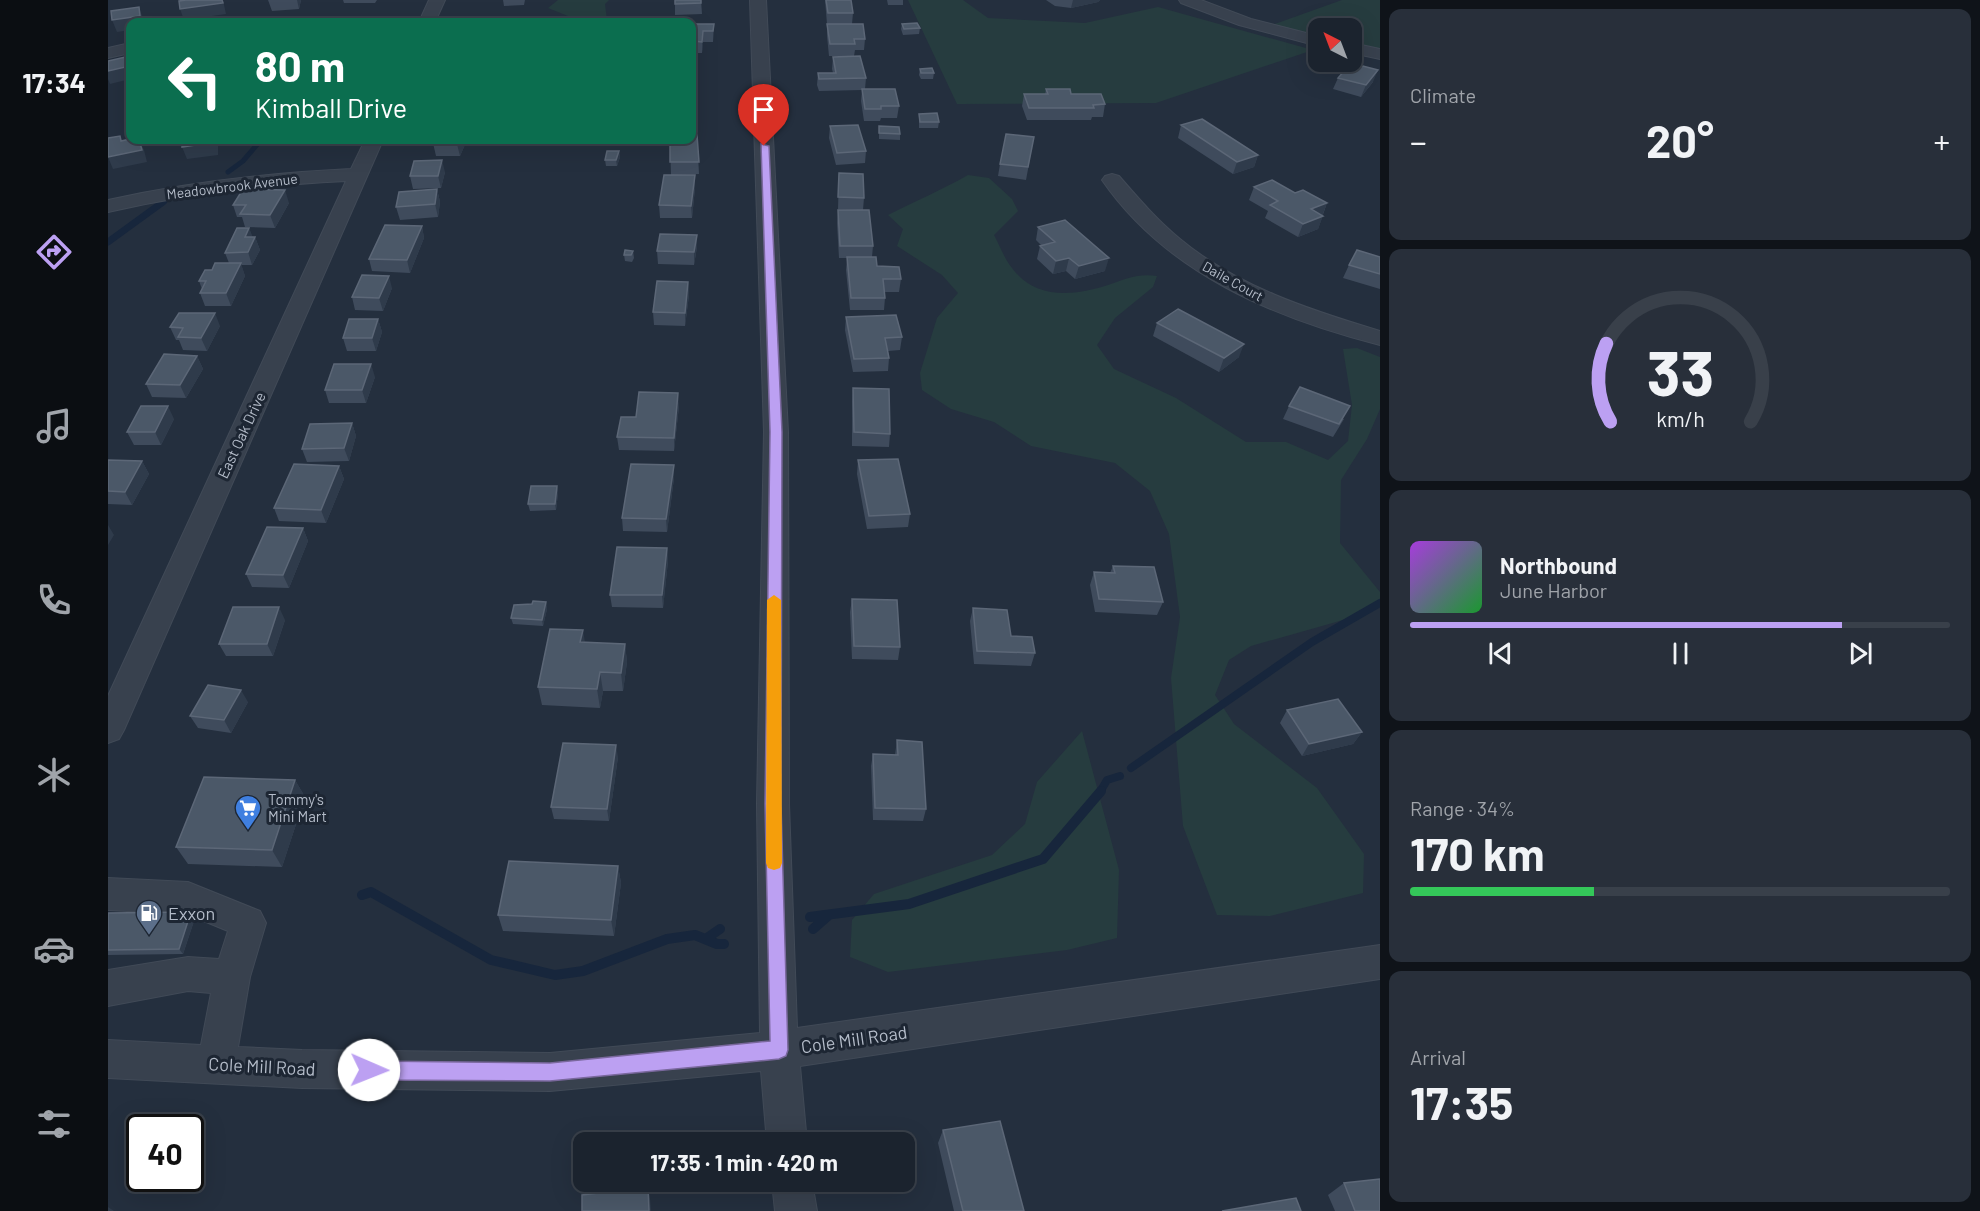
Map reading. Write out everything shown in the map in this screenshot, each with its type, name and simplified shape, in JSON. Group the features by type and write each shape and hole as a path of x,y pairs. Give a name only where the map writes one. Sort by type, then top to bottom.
{"street":[{"path":"429,18 437,0"},
{"path":"758,0 776,432 773,804 779,1050 787,1132"},
{"path":"1187,0 1245,22 1308,38"},
{"path":"108,53 126,49"},
{"path":"1362,50 1380,54"},
{"name":"East Oak Drive","path":"108,730 372,144"},
{"name":"Meadowbrook Avenue","path":"108,206 181,190 223,184 315,176 357,176"},
{"name":"Daile Court","path":"1112,180 1166,238 1183,252 1222,276 1284,307 1380,338"},
{"path":"108,894 188,898 248,923 232,977 216,1064"},
{"name":"Cole Mill Road","path":"108,1059 324,1070 550,1072 779,1050 1380,962"},
{"path":"108,988 188,974 232,977"},
{"path":"793,1192 796,1211"}],"green space":[{"path":"558,0 609,0 605,4 607,18 573,18 548,8"},
{"path":"908,0 963,0 988,18 1085,23 1158,7 1308,49 1308,52 1156,103 957,104"},
{"path":"1342,0 1380,0 1380,49 1362,45 1362,18 1308,18 1308,33 1272,25"},
{"path":"968,175 989,178 1012,199 1018,211 994,235 1012,268 1032,286 1056,293 1069,293 1095,289 1138,276 1157,276 1153,287 1115,318 1097,345 1114,369 1176,398 1246,442 1286,442 1328,460 1348,441 1352,405 1343,349 1357,348 1380,357 1380,409 1367,439 1341,480 1340,543 1380,592 1380,603 1343,620 1251,646 1229,660 1215,695 1234,724 1317,788 1364,854 1363,893 1270,916 1217,915 1183,826 1171,678 1180,617 1169,534 1150,491 1115,463 1031,446 994,422 951,409 922,390 920,373 937,318 958,293 942,275 897,246 903,229 888,215"},
{"path":"1082,731 1119,870 1117,938 1067,950 888,972 850,957 852,920 874,894 992,855 1025,824 1037,782"}],"building":[{"path":"222,0 223,3 180,9 179,1"},
{"path":"675,0 701,0 701,3 675,4"},
{"path":"826,0 851,0 853,13 828,13"},
{"path":"139,7 140,16 112,20 111,11"},
{"path":"917,23 920,28 904,29 902,24"},
{"path":"696,24 714,24 713,31 703,31 702,42 696,41"},
{"path":"827,24 863,24 865,39 854,39 855,44 830,44"},
{"path":"860,56 866,78 819,79 818,73 836,73 833,57"},
{"path":"126,57 126,67 108,71 108,61"},
{"path":"1362,66 1378,70 1366,85 1338,78 1343,72 1362,72"},
{"path":"932,68 934,73 921,73 920,69"},
{"path":"862,89 895,89 899,106 865,109"},
{"path":"1046,89 1070,89 1071,94 1101,94 1105,104 1093,105 1094,108 1029,108 1024,94 1048,94"},
{"path":"937,113 939,122 920,122 919,114"},
{"path":"1202,119 1258,155 1237,162 1181,125"},
{"path":"858,125 866,151 837,153 830,126"},
{"path":"879,126 899,127 900,134 879,133"},
{"path":"1006,134 1034,137 1028,167 1000,164"},
{"path":"697,135 699,162 670,162 670,144 696,144"},
{"path":"120,136 121,141 126,140 126,144 140,144 142,150 108,157 108,138"},
{"path":"182,144 201,144 182,147"},
{"path":"607,151 619,151 616,160 605,160"},
{"path":"442,160 438,176 410,176 414,161"},
{"path":"839,173 863,174 864,198 838,197"},
{"path":"664,175 695,175 691,206 659,205"},
{"path":"1272,180 1295,193 1303,190 1327,203 1311,209 1323,216 1303,224 1270,205 1278,201 1254,187"},
{"path":"243,189 285,190 270,215 240,214 246,205 233,205"},
{"path":"437,189 435,204 396,207 399,192"},
{"path":"838,210 869,210 873,246 840,246"},
{"path":"1065,220 1109,258 1079,266 1069,258 1056,261 1040,246 1055,242 1038,227"},
{"path":"385,225 422,226 407,260 369,259"},
{"path":"237,228 249,228 245,237 255,237 248,252 225,253"},
{"path":"660,234 697,235 694,252 657,251"},
{"path":"625,250 633,251 631,255 624,255"},
{"path":"1357,250 1380,257 1380,274 1349,265"},
{"path":"847,257 876,257 877,266 899,267 901,279 883,279 885,298 851,298"},
{"path":"215,263 241,263 226,293 200,293 206,281 199,281 205,270 212,270"},
{"path":"362,275 389,276 379,298 352,297"},
{"path":"657,281 688,282 685,313 653,312"},
{"path":"1178,309 1244,344 1224,358 1157,323"},
{"path":"179,313 215,313 201,338 178,337 183,328 170,327"},
{"path":"896,315 902,337 885,338 889,358 854,359 846,317"},
{"path":"349,319 378,319 372,338 343,338"},
{"path":"164,354 197,356 180,385 146,384"},
{"path":"334,364 371,364 362,390 325,390"},
{"path":"1300,387 1350,406 1339,424 1289,406"},
{"path":"853,388 889,389 890,434 854,432"},
{"path":"639,392 678,393 674,438 617,437 621,417 636,417"},
{"path":"141,406 168,406 155,432 127,432"},
{"path":"352,423 344,448 302,449 310,424"},
{"path":"898,459 910,514 869,516 858,460"},
{"path":"108,460 142,461 125,492 108,491"},
{"path":"294,464 339,466 321,510 274,508"},
{"path":"631,464 674,465 666,519 622,518"},
{"path":"531,486 557,486 555,504 528,504"},
{"path":"267,527 303,528 283,575 246,574"},
{"path":"617,547 667,548 662,595 610,595"},
{"path":"1113,566 1154,567 1163,602 1099,599 1094,572 1115,573"},
{"path":"852,599 897,600 900,647 854,646"},
{"path":"533,601 546,602 542,620 511,618 514,605 532,604"},
{"path":"233,607 279,607 267,644 219,644"},
{"path":"973,608 1007,610 1011,636 1032,637 1035,653 977,651"},
{"path":"550,629 583,630 580,642 625,644 621,673 600,672 597,689 538,687"},
{"path":"208,685 241,690 224,720 190,716"},
{"path":"1338,699 1362,732 1309,744 1287,710"},
{"path":"897,740 922,742 926,809 875,808 873,754 898,755"},
{"path":"563,743 616,745 607,809 551,807"},
{"name":"Tommy's Mini Mart","path":"204,777 295,780 272,850 176,847"},
{"path":"509,861 618,866 611,920 498,915"},
{"name":"Exxon","path":"191,912 179,949 108,950 108,913"},
{"path":"1000,1121 1024,1211 963,1211 943,1130"},
{"path":"1380,1179 1380,1211 1355,1211 1344,1183"},
{"path":"607,1192 648,1192 649,1211 582,1211 582,1195"},
{"path":"1296,1198 1301,1211 1222,1211"}],"waterway":[{"path":"228,172 243,161 258,144"},
{"path":"161,204 165,201"},
{"path":"108,242 163,202"},
{"path":"1131,768 1312,642 1380,603"},
{"path":"1100,792 1107,780 1120,776"},
{"path":"810,917 909,904 1043,859 1101,791"},
{"path":"362,895 371,892 491,960 555,975 583,971 667,939 695,935 717,944 724,944"},
{"path":"813,929 829,915"},
{"path":"707,938 720,929"}],"slow traffic":[{"path":"774,600 774,863"}],"place":[{"name":"Tommy's Mini Mart","path":"248,831"},
{"name":"Exxon","path":"149,936"}],"route":[{"path":"369,1070 550,1072 779,1050 773,804 776,432 764,146"}]}
